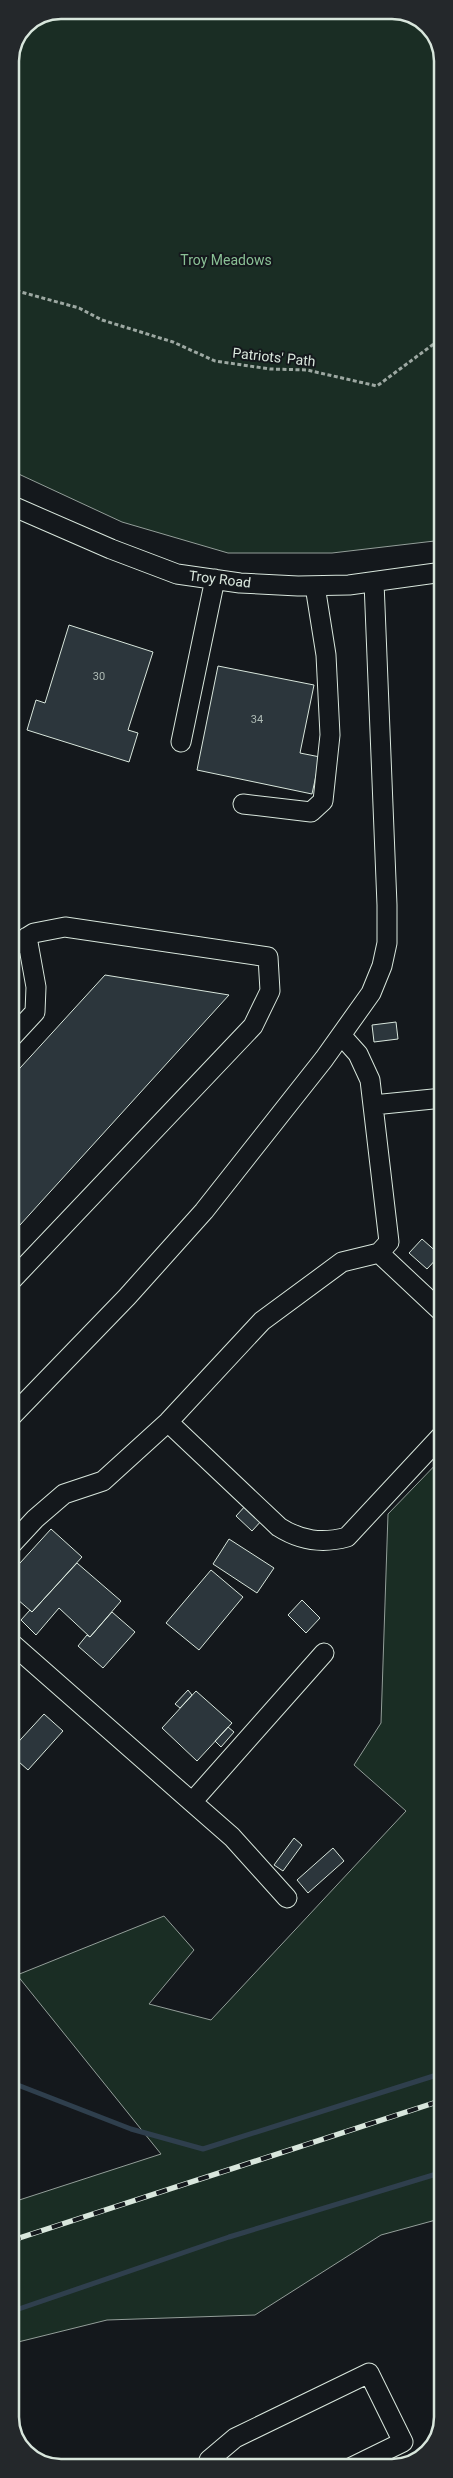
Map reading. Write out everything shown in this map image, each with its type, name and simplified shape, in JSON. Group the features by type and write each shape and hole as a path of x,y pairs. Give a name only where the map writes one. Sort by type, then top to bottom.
{"street":[{"name":"Troy Road","path":"19,509 111,549 169,571 240,584 315,586 374,582 434,573"},
{"path":"181,742 215,580"},
{"path":"19,1409 127,1297 204,1212 342,1035 371,993 382,966 387,943 374,582"},
{"path":"243,804 311,812 323,801 330,735 326,655 315,586"},
{"path":"19,943 34,933 65,927 268,957 270,991 253,1026 19,1273"},
{"path":"19,1029 35,1012 36,987 27,938"},
{"path":"19,1536 35,1519 64,1494 103,1481 168,1422 262,1321 342,1262 379,1253 389,1242 370,1080 358,1054 342,1035"},
{"path":"373,1104 434,1099"},
{"path":"379,1253 434,1305"},
{"path":"168,1422 279,1527 297,1538 320,1541 332,1541 347,1537 434,1444"},
{"path":"19,1650 232,1837 287,1898"},
{"path":"192,1802 324,1653"},
{"path":"210,2459 235,2438 369,2373 402,2442 368,2459"}],"path":[{"name":"Patriots' Path","path":"19,291 79,308 102,320 173,342 215,361 270,369 307,370 377,386 434,344"}],"green space":[{"name":"Troy Meadows","path":"60,19 395,19 413,24 426,35 434,55 434,541 332,553 228,553 122,522 19,474 19,60 22,44 26,37 44,22"},
{"path":"434,1466 434,2220 381,2235 255,2315 107,2320 19,2342 19,2200 161,2154 19,1977 19,1974 164,1916 194,1950 149,2004 211,2020 406,1811 354,1765 381,1723 388,1514"}],"building":[{"path":"69,625 153,652 128,730 138,733 129,762 27,730 36,700 45,703"},
{"path":"218,666 314,685 300,753 320,757 312,794 197,770"},
{"path":"105,975 229,995 19,1226 19,1069"},
{"path":"396,1022 398,1039 374,1042 372,1025"},
{"path":"422,1239 434,1250 434,1261 427,1269 409,1253"},
{"path":"247,1504 263,1519 252,1531 236,1516"},
{"path":"51,1529 82,1557 32,1612 19,1601 19,1564"},
{"path":"229,1539 274,1568 257,1593 213,1564"},
{"path":"77,1563 121,1601 90,1637 59,1608 36,1635 21,1620 30,1610 32,1612"},
{"path":"211,1570 243,1597 199,1650 166,1623"},
{"path":"302,1600 320,1618 306,1633 288,1615"},
{"path":"112,1612 135,1632 103,1668 78,1646 87,1635 90,1637"},
{"path":"188,1690 192,1695 180,1708 175,1704"},
{"path":"196,1691 232,1723 197,1761 162,1728"},
{"path":"44,1714 63,1731 28,1770 19,1762 19,1741"},
{"path":"228,1727 234,1732 221,1747 215,1741"},
{"path":"294,1838 302,1845 283,1871 274,1865"},
{"path":"333,1848 344,1861 308,1893 297,1880"}],"waterway":[{"path":"19,2085 131,2129 203,2149 434,2076"},
{"path":"19,2309 229,2237 434,2175"}],"railway":[{"path":"19,2238 434,2103"}]}
